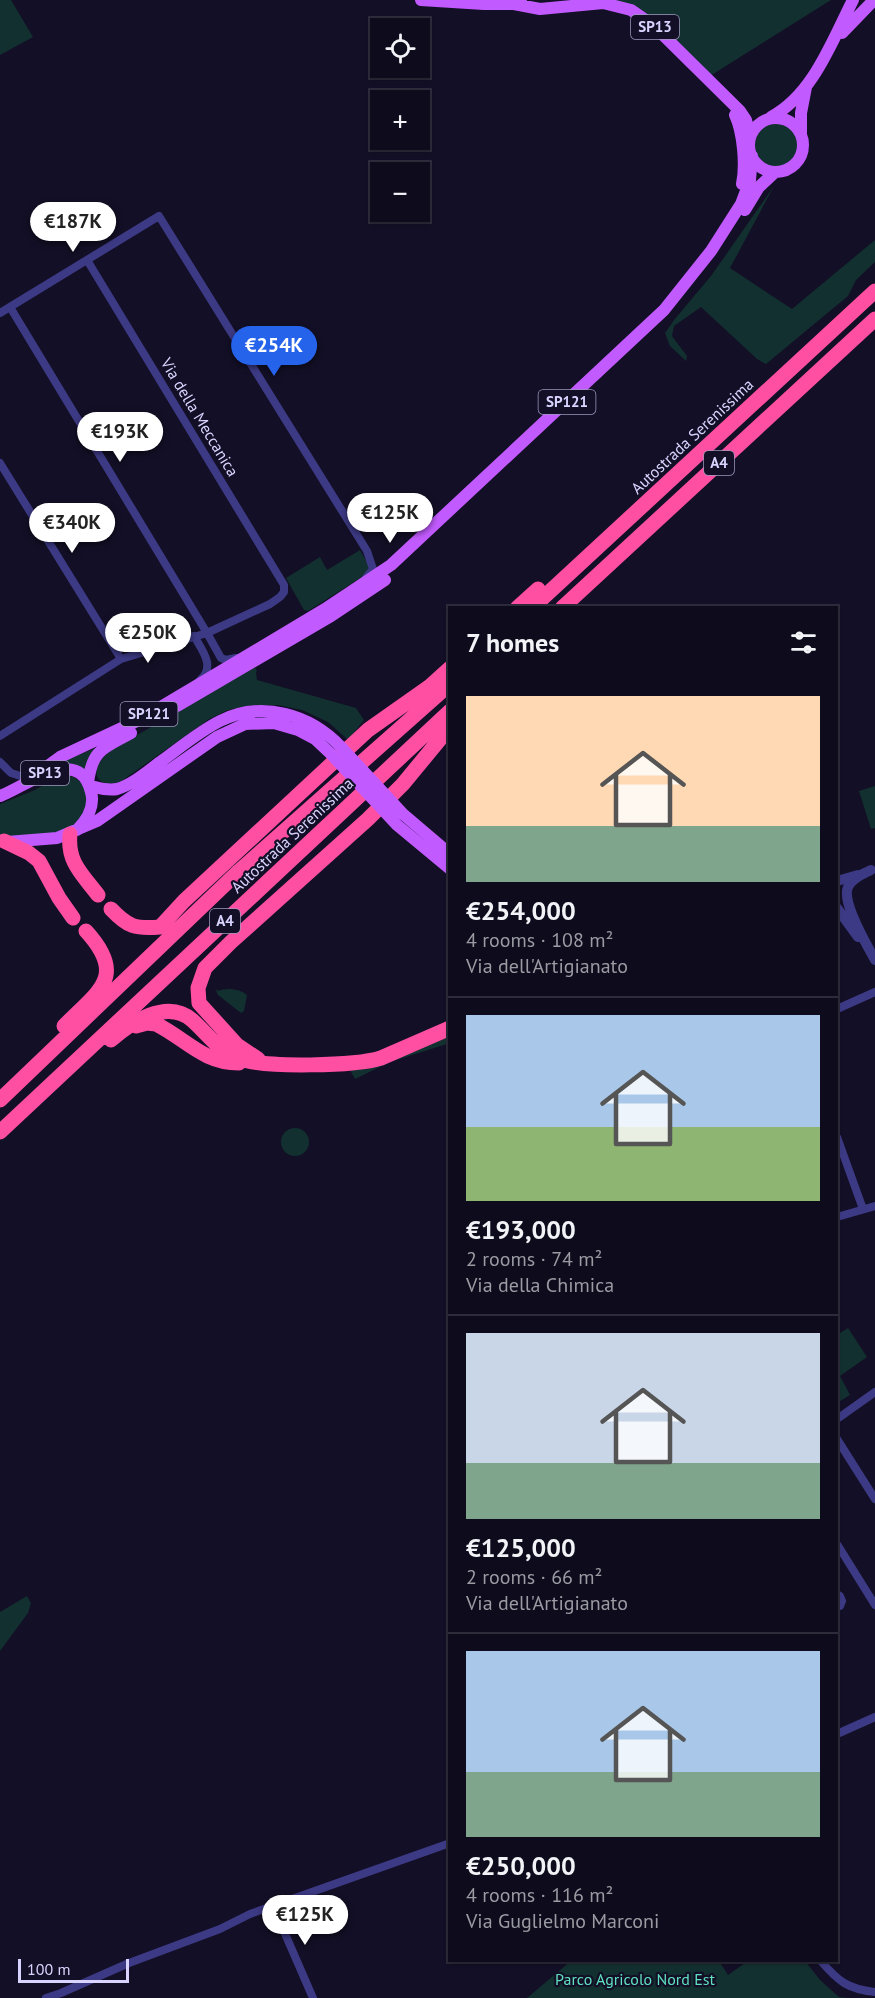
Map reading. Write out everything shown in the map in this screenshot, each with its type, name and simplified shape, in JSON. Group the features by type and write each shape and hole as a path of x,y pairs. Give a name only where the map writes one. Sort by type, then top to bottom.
{"highway":[{"name":"Autostrada Serenissima","path":"534,606 875,291"},
{"name":"A4","path":"564,606 875,319"},
{"path":"519,606 539,588 585,558"},
{"path":"111,909 130,926 160,927 184,901 368,730 429,687 448,670"},
{"name":"Autostrada Serenissima","path":"0,1100 239,871 448,686"},
{"name":"Autostrada Serenissima","path":"0,1132 448,713"},
{"path":"271,1065 253,1057 237,1045 202,1008 197,994 202,973 208,963 368,819 403,784 448,729"},
{"path":"74,832 69,848 71,856 76,867 98,895"},
{"path":"2,841 29,853 39,861 73,918"},
{"path":"56,1048 56,1034 93,997 106,978 107,965 103,952 86,932"},
{"path":"0,1137 119,1032 158,1013 179,1012 192,1020 223,1051 254,1063"},
{"path":"381,1058 448,1017"},
{"path":"119,1032 142,1024 156,1024 199,1052 218,1061 271,1065 373,1060 448,1029"}],"main road":[{"path":"421,0 484,4 574,0"},
{"name":"SP121","path":"38,777 60,757 132,724 182,694 221,664 255,651 377,576 414,545 649,326 677,296 711,250 745,195 750,180 752,156 749,146 750,138 756,127 788,107 807,85 828,50 853,0"},
{"path":"828,50 874,0"},
{"name":"SP13","path":"514,4 540,9 603,3 627,8 639,14 742,113 750,138"},
{"name":"SP13","path":"707,78 738,121 743,171 741,187 735,204 711,250"},
{"name":"SP121","path":"89,784 91,764 98,753 331,616 380,583 664,321 707,268 759,187 775,172 788,169 800,159 803,146 801,113 807,85"},
{"path":"767,119 788,120 801,134"},
{"path":"752,156 762,168 775,172"},
{"path":"163,715 169,708 218,678 221,664"},
{"path":"89,784 109,790 121,788 222,720 244,713 271,711 295,716 322,730 397,825 448,867"},
{"path":"2,841 44,840 74,832 104,818 138,791 217,736 245,724 274,723 290,727 337,751 412,823 448,852"},
{"name":"SP13","path":"0,796 56,770 72,770 81,774 89,784 92,797 91,808 85,820 74,832"}],"street":[{"path":"0,313 159,216 367,551 375,560 383,564 414,545"},
{"name":"Via della Meccanica","path":"87,260 281,580 284,592 280,597 270,604 207,633"},
{"path":"10,307 207,633 221,664"},
{"path":"0,463 121,659"},
{"path":"326,609 370,575 373,566 367,551"},
{"path":"0,736 121,659 207,633"},
{"path":"182,694 203,677 207,670 206,659 194,636"},
{"path":"0,762 11,773 38,777"},
{"path":"838,881 873,870"},
{"path":"856,922 847,898 847,889 852,882 873,870"},
{"path":"838,890 875,961"},
{"path":"838,909 875,961"},
{"path":"838,1009 875,992"},
{"path":"838,1140 863,1209"},
{"path":"838,1217 875,1206"},
{"path":"838,1418 875,1392"},
{"path":"838,1441 875,1499"},
{"path":"838,1546 875,1605"},
{"path":"838,1595 842,1601 838,1607"},
{"path":"838,1733 875,1717"},
{"path":"46,1998 129,1963 220,1929 250,1914 448,1844"},
{"path":"273,1906 313,1998"},
{"path":"822,1962 836,1979 844,1984 854,1989 875,1992"}],"green space":[{"path":"0,0 11,0 33,37 0,55"},
{"path":"614,0 831,0 710,76"},
{"path":"777,123 792,130 799,145 792,160 777,167 762,160 755,145 762,130"},
{"path":"774,186 730,268 792,309 875,240 875,262 856,280 848,296 766,364 757,359 701,307 674,326 672,336 687,356 686,361 670,346 665,333 711,276"},
{"path":"360,550 369,566 365,575 308,611 304,610 286,578 320,557 327,570"},
{"path":"255,667 257,680 356,708 364,720 348,740 328,722 302,710 278,705 253,705 228,710 209,719 120,782 111,784 97,777 100,762 113,749"},
{"path":"98,747 88,759 85,772 57,766 69,759"},
{"path":"68,775 82,783 87,793 84,812 77,822 67,829 54,833 0,836 0,804 35,790 59,776"},
{"path":"875,786 875,828 871,829 859,791"},
{"path":"215,988 218,991 237,990 247,995 244,1011 241,1013 218,995"},
{"path":"448,1037 448,1044 390,1062 355,1079 350,1070 370,1068"},
{"path":"295,1128 305,1132 309,1142 305,1152 295,1156 285,1152 281,1142 285,1132"},
{"path":"848,1328 867,1357 840,1376 850,1395 838,1402 838,1334"},
{"path":"27,1596 31,1603 28,1613 0,1651 0,1612"},
{"name":"Parco Agricolo Nord Est","path":"570,1962 720,1962 728,1975 747,1962 806,1962 820,1980 839,1997 851,1998 527,1998"}]}
